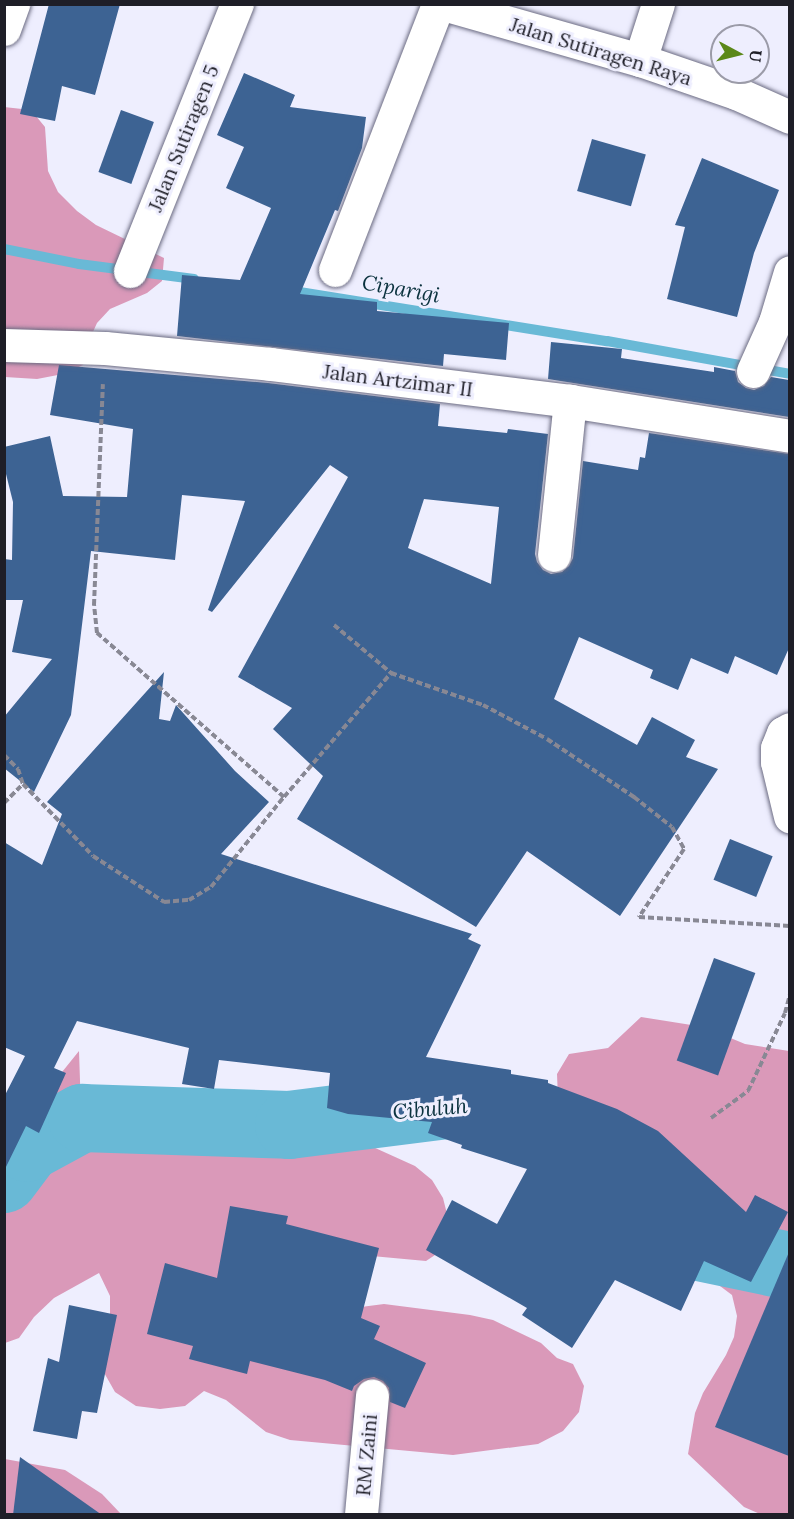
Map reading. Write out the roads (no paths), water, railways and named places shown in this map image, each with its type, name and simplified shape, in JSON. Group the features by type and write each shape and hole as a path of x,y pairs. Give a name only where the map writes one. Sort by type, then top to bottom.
{"street":[{"path":"4,29 13,4"},
{"name":"Jalan Sutiragen 5","path":"130,271 237,4"},
{"path":"335,270 441,4"},
{"name":"Jalan Sutiragen Raya","path":"441,4 640,60 736,93 789,117"},
{"path":"640,60 658,4"},
{"path":"753,371 775,322 789,272"},
{"name":"Jalan Artzimar II","path":"4,345 105,348 270,364 570,401 789,436"},
{"path":"554,555 570,401"},
{"path":"789,729 783,733 777,748 777,762 789,816"},
{"name":"RM Zaini","path":"361,1515 372,1395"}],"waterway":[{"name":"Ciparigi","path":"4,249 79,264 194,279"},
{"name":"Ciparigi","path":"287,290 607,341 790,374"},
{"name":"Cibuluh","path":"4,1179 27,1148 82,1118 289,1125 455,1104"},
{"name":"Cibuluh","path":"670,1241 790,1266"}]}
